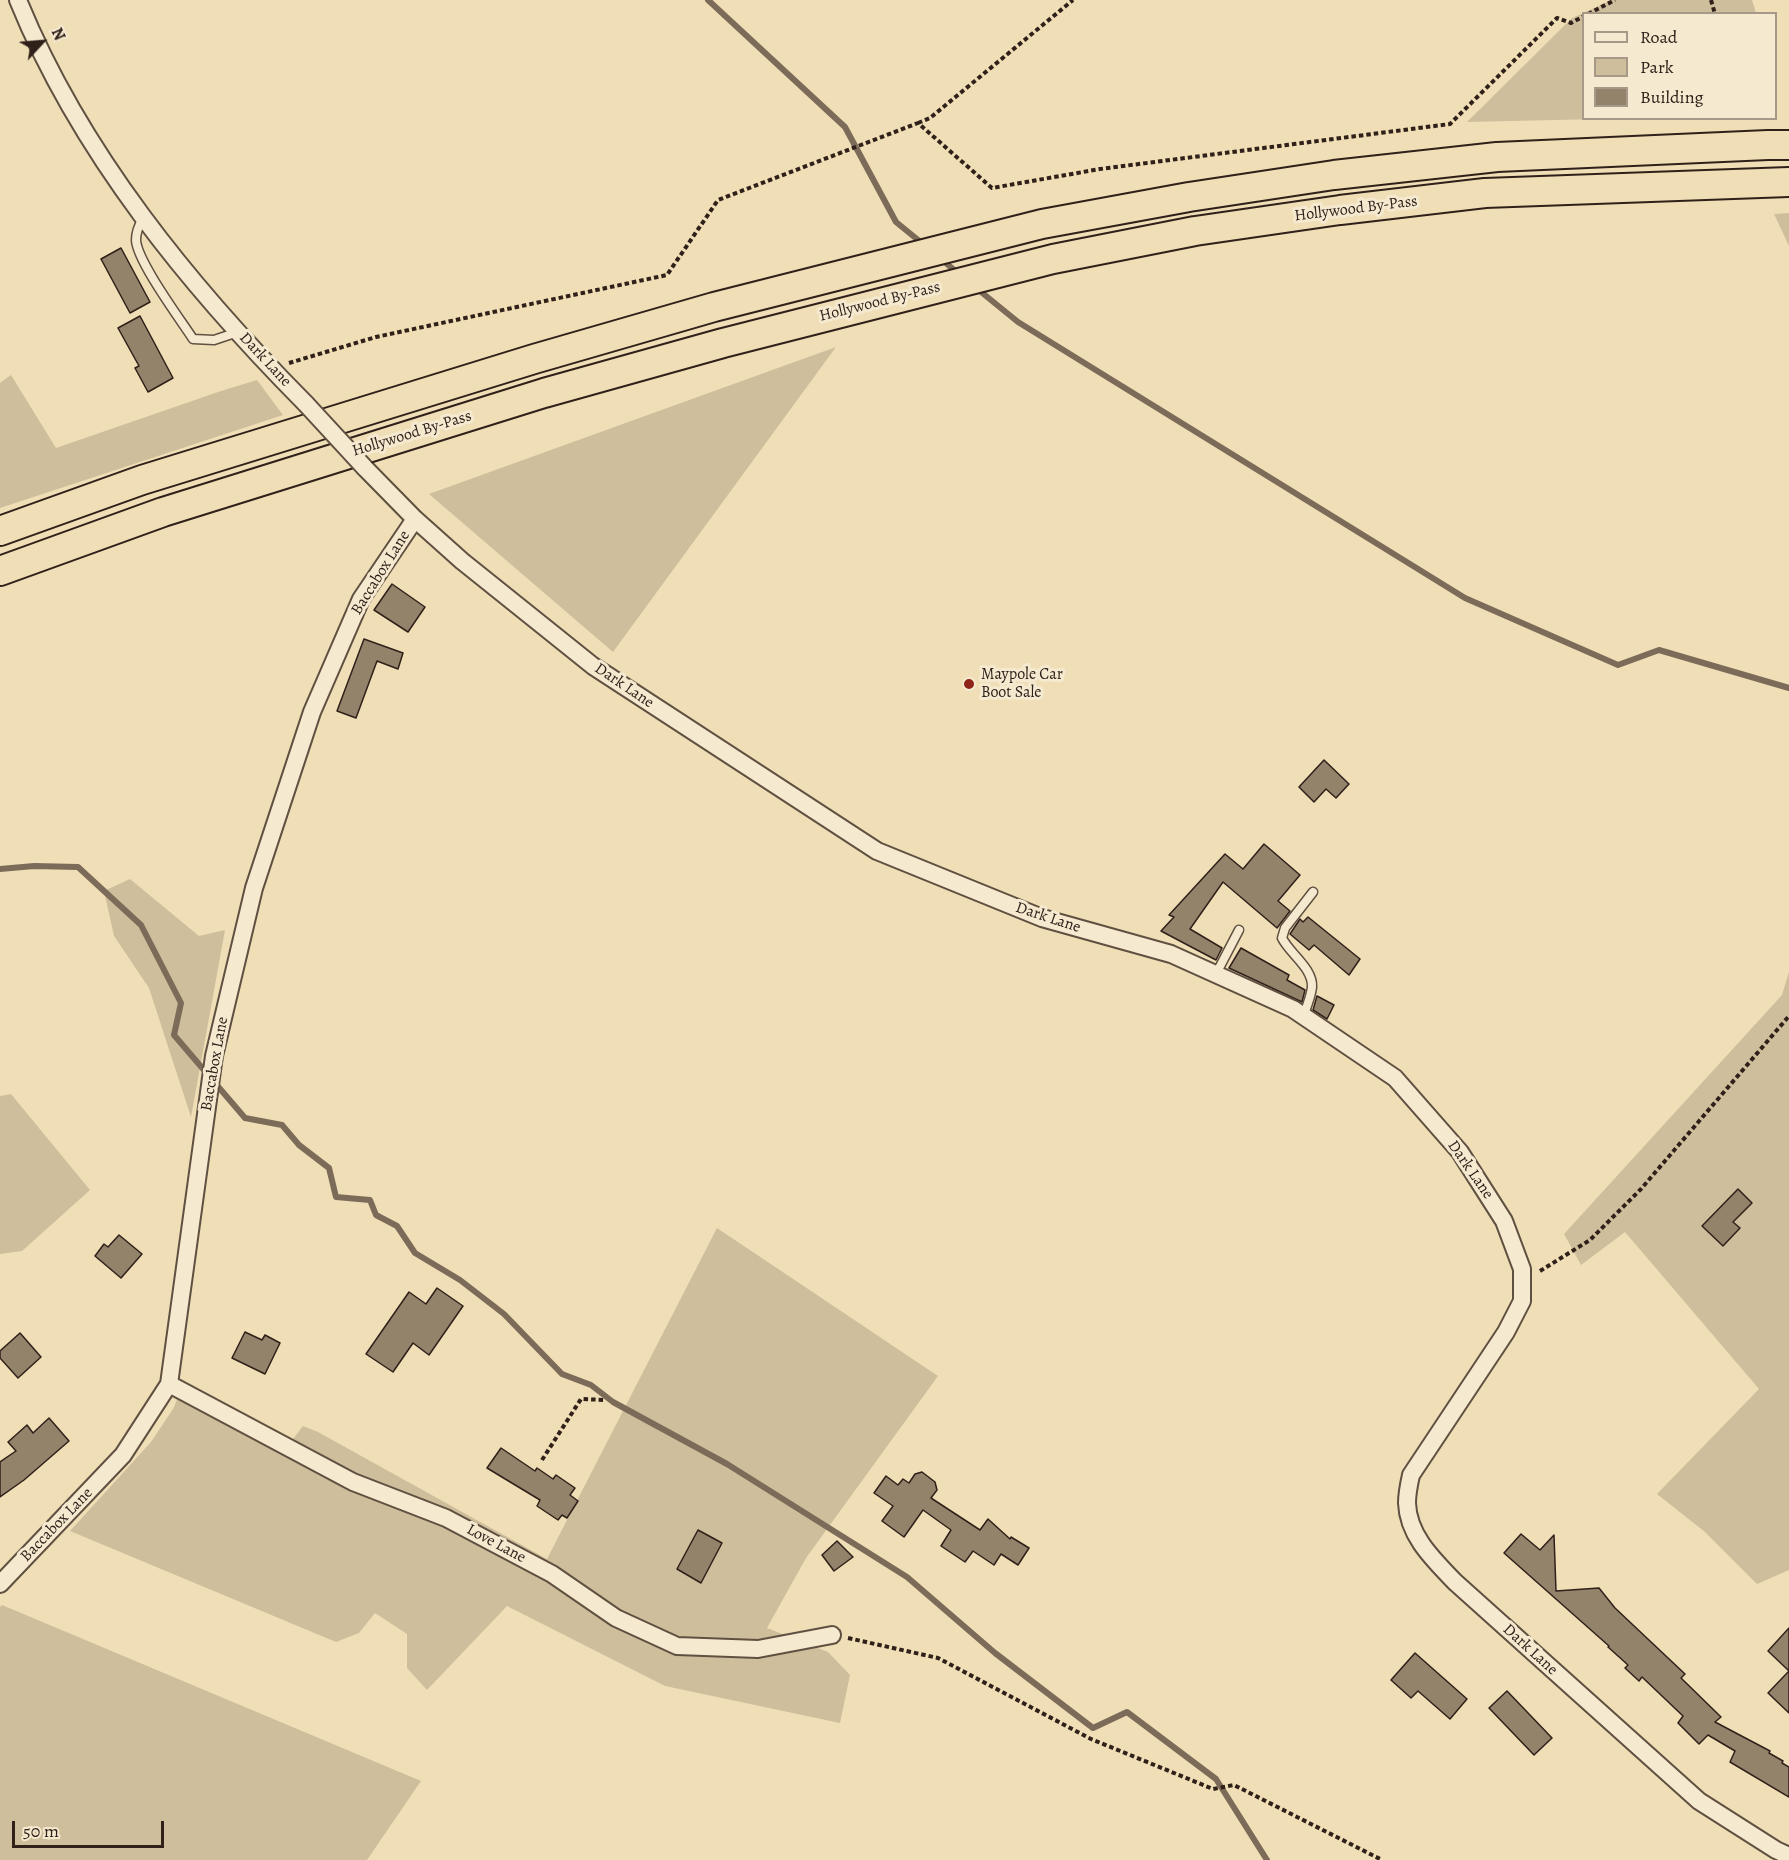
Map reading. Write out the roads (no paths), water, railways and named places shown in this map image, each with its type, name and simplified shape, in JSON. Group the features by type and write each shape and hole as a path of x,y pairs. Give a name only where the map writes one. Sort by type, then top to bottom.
{"highway":[{"path":"0,531 141,480 534,358 714,307 1042,224 1189,197 1312,179 1485,159 1789,145"},
{"name":"Hollywood By-Pass","path":"0,571 163,512 544,393 723,343 1053,259 1195,231 1340,210 1485,193 1789,182"}],"street":[{"name":"Dark Lane","path":"18,0 28,25 74,115 143,218 238,332 415,519 462,561 593,666 877,851 1042,918 1171,954 1293,1009 1395,1077 1460,1152 1504,1221 1521,1269 1522,1301 1506,1332 1411,1475 1407,1504 1412,1528 1430,1556 1455,1582 1699,1801 1789,1856"},
{"name":"Baccabox Lane","path":"0,1584 123,1455 169,1384 214,1056 254,888 312,712 356,610 415,519"},
{"name":"Love Lane","path":"169,1384 353,1482 446,1518 552,1574 616,1618 677,1646 758,1649 832,1635"}],"lane":[{"path":"143,218 136,242 146,266 193,339 214,340 238,332"},
{"path":"1304,1016 1312,989 1311,979 1282,938 1285,928 1313,892"},
{"path":"1216,974 1239,930"}],"waterway":[{"path":"708,0 845,127 896,222 923,244"},
{"path":"940,258 960,275"},
{"path":"975,287 1018,322 1465,598 1618,665 1659,650 1789,688"},
{"path":"0,869 34,866 78,867 141,925 181,1003 174,1035 245,1118 282,1125 299,1145 329,1168 336,1197 370,1200 376,1215 397,1226 415,1253 460,1280 504,1314 562,1374 591,1385 613,1402 727,1464 907,1577 995,1653 1093,1728 1127,1712 1216,1779 1267,1860"}],"place":[{"name":"Maypole Car Boot Sale","path":"969,684"}]}
